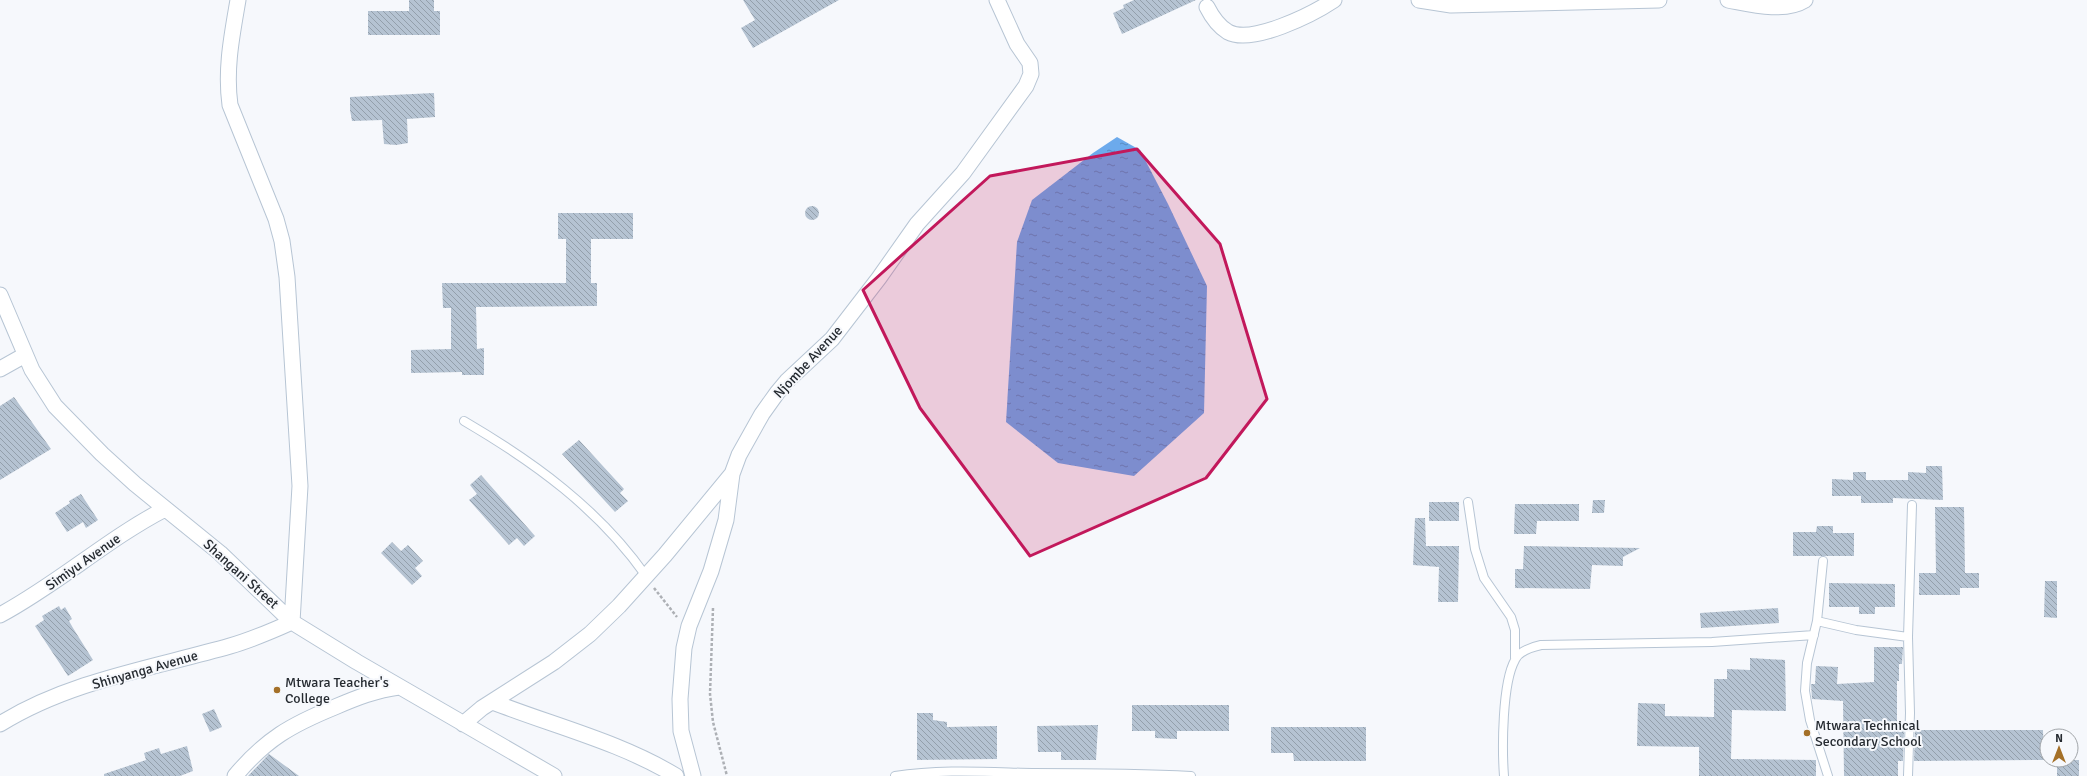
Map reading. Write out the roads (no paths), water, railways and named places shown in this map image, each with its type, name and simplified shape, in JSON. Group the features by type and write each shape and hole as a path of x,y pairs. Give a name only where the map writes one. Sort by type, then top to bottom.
{"street":[{"path":"238,0 228,59 227,87 230,105 276,219 282,241 287,277 300,486 292,622"},
{"name":"Njombe Avenue","path":"693,776 681,731 680,716 680,699 686,637 726,520 732,474 752,432 777,393 832,340 879,278 917,224 963,173 1026,86 1031,74 1030,63 1017,44 998,0"},
{"path":"1207,7 1216,22 1229,32 1238,35 1282,27 1309,15 1334,0"},
{"path":"1419,0 1441,4 1463,5 1659,0"},
{"path":"1728,0 1776,6 1791,5 1805,0"},
{"name":"Shangani Street","path":"0,295 25,355 43,389 68,421 102,454 165,509 220,553 292,622 463,724 554,776"},
{"path":"0,369 25,355"},
{"path":"463,724 493,702 554,662 590,634 646,576 689,528 732,474"},
{"name":"Simiyu Avenue","path":"0,614 50,586 126,531 165,509"},
{"name":"Shinyanga Avenue","path":"0,724 59,695 122,675 231,646 292,622"},
{"path":"235,776 254,755 289,727 359,696 399,686"},
{"path":"493,702 564,727 635,755 676,776"}],"lane":[{"path":"464,421 524,459 585,506 613,533 646,576"},
{"path":"1468,502 1475,549 1484,578 1490,590 1511,617 1515,630 1515,658 1508,686 1502,734 1504,776"},
{"path":"1908,776 1910,713 1908,637 1912,505"},
{"path":"1823,561 1817,621 1807,663 1805,691 1810,720 1828,776"},
{"path":"1817,621 1856,630 1908,637"},
{"path":"1515,658 1528,648 1541,645 1712,642 1814,635"},
{"path":"894,776 920,772 1144,773 1191,776"}],"water":[{"path":"1117,137 1140,150 1168,204 1207,286 1204,413 1134,476 1058,463 1006,422 1017,242 1032,200 1093,153"}],"place":[{"name":"Mtwara Teacher's College","path":"277,690"},
{"name":"Mtwara Technical Secondary School","path":"1807,733"}]}
